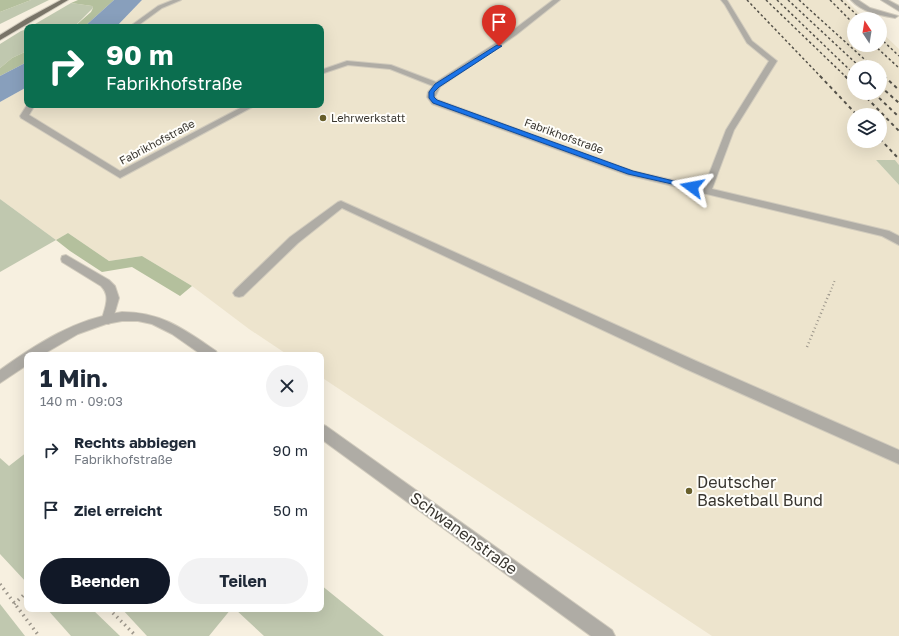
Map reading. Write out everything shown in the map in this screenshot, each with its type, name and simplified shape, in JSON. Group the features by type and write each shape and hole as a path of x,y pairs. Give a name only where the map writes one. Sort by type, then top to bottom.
{"main road":[{"path":"0,38 28,20 65,0"}],"street":[{"path":"136,24 160,7 178,0"},
{"path":"324,71 347,63 391,67 437,85 488,54 532,22 557,0"},
{"path":"707,191 730,130 773,61 749,42 728,4 724,0"},
{"path":"854,0 864,8 897,16"},
{"path":"866,0 877,8 897,16"},
{"path":"884,0 899,9"},
{"path":"892,5 899,1"},
{"name":"Fabrikhofstraße","path":"437,85 432,92 431,97 435,102 630,173 885,233 899,241"},
{"name":"Fabrikhofstraße","path":"29,108 24,116 120,175 246,108"},
{"path":"240,293 294,240 341,204 691,365 899,457"},
{"path":"66,259 105,283 111,289 113,298 108,319"},
{"path":"37,352 65,334 93,322 108,319 139,317 154,320 175,330 208,352"},
{"path":"0,377 24,360"},
{"name":"Schwanenstraße","path":"324,433 606,636"}],"path":[{"path":"807,347 835,280"},
{"path":"0,584 39,636"},
{"path":"14,604 24,595"},
{"path":"112,612 136,636"}],"shaded area":[{"path":"142,0 846,0 858,12 847,12 847,52 887,52 887,38 899,49 899,165 895,160 876,160 899,185 899,636 712,636 324,379 324,352 284,352 249,329 192,286 142,256 109,261 68,233 56,240 0,199 0,102 24,89 24,108 324,108 324,24 119,24"}],"green space":[{"path":"0,0 31,0 0,12"},
{"path":"31,0 49,0 0,24 0,12"},
{"path":"78,0 114,0 87,24 77,24 91,12 93,8 92,6 71,3"},
{"path":"71,3 92,6 93,8 77,24 35,24"},
{"path":"24,30 24,52 12,58 0,68 0,44"},
{"path":"24,52 24,64 0,76 0,68 12,58"},
{"path":"876,160 895,160 899,165 899,185"},
{"path":"0,199 56,240 0,272"},
{"path":"68,233 109,261 142,256 192,286 180,296 132,267 102,272 56,240"},
{"path":"24,454 24,580 0,554 0,458 9,466"},
{"path":"324,587 384,636 264,636 238,612 324,612"},
{"path":"0,604 25,636 0,636"},
{"path":"50,612 95,612 120,636 71,636"},
{"path":"125,612 229,612 209,636 147,636"}],"water":[{"path":"114,0 142,0 119,24 87,24"},
{"path":"24,64 24,89 0,102 0,76"}],"railway":[{"path":"747,0 821,77"},
{"path":"766,0 846,77"},
{"path":"777,0 847,67"},
{"path":"788,0 852,60"},
{"path":"799,0 865,60"},
{"path":"830,0 847,17"},
{"path":"841,0 854,12"},
{"path":"887,45 899,56"},
{"path":"882,52 899,68"},
{"path":"820,76 850,108"},
{"path":"887,79 899,90"},
{"path":"887,92 899,103"},
{"path":"869,100 899,131"},
{"path":"881,100 899,117"},
{"path":"887,146 899,159"}],"place":[{"name":"Lehrwerkstatt","path":"323,118"},
{"name":"Deutscher Basketball Bund","path":"689,491"}],"route":[{"path":"499,46 437,85 432,92 431,97 435,102 630,173 692,187"}]}
